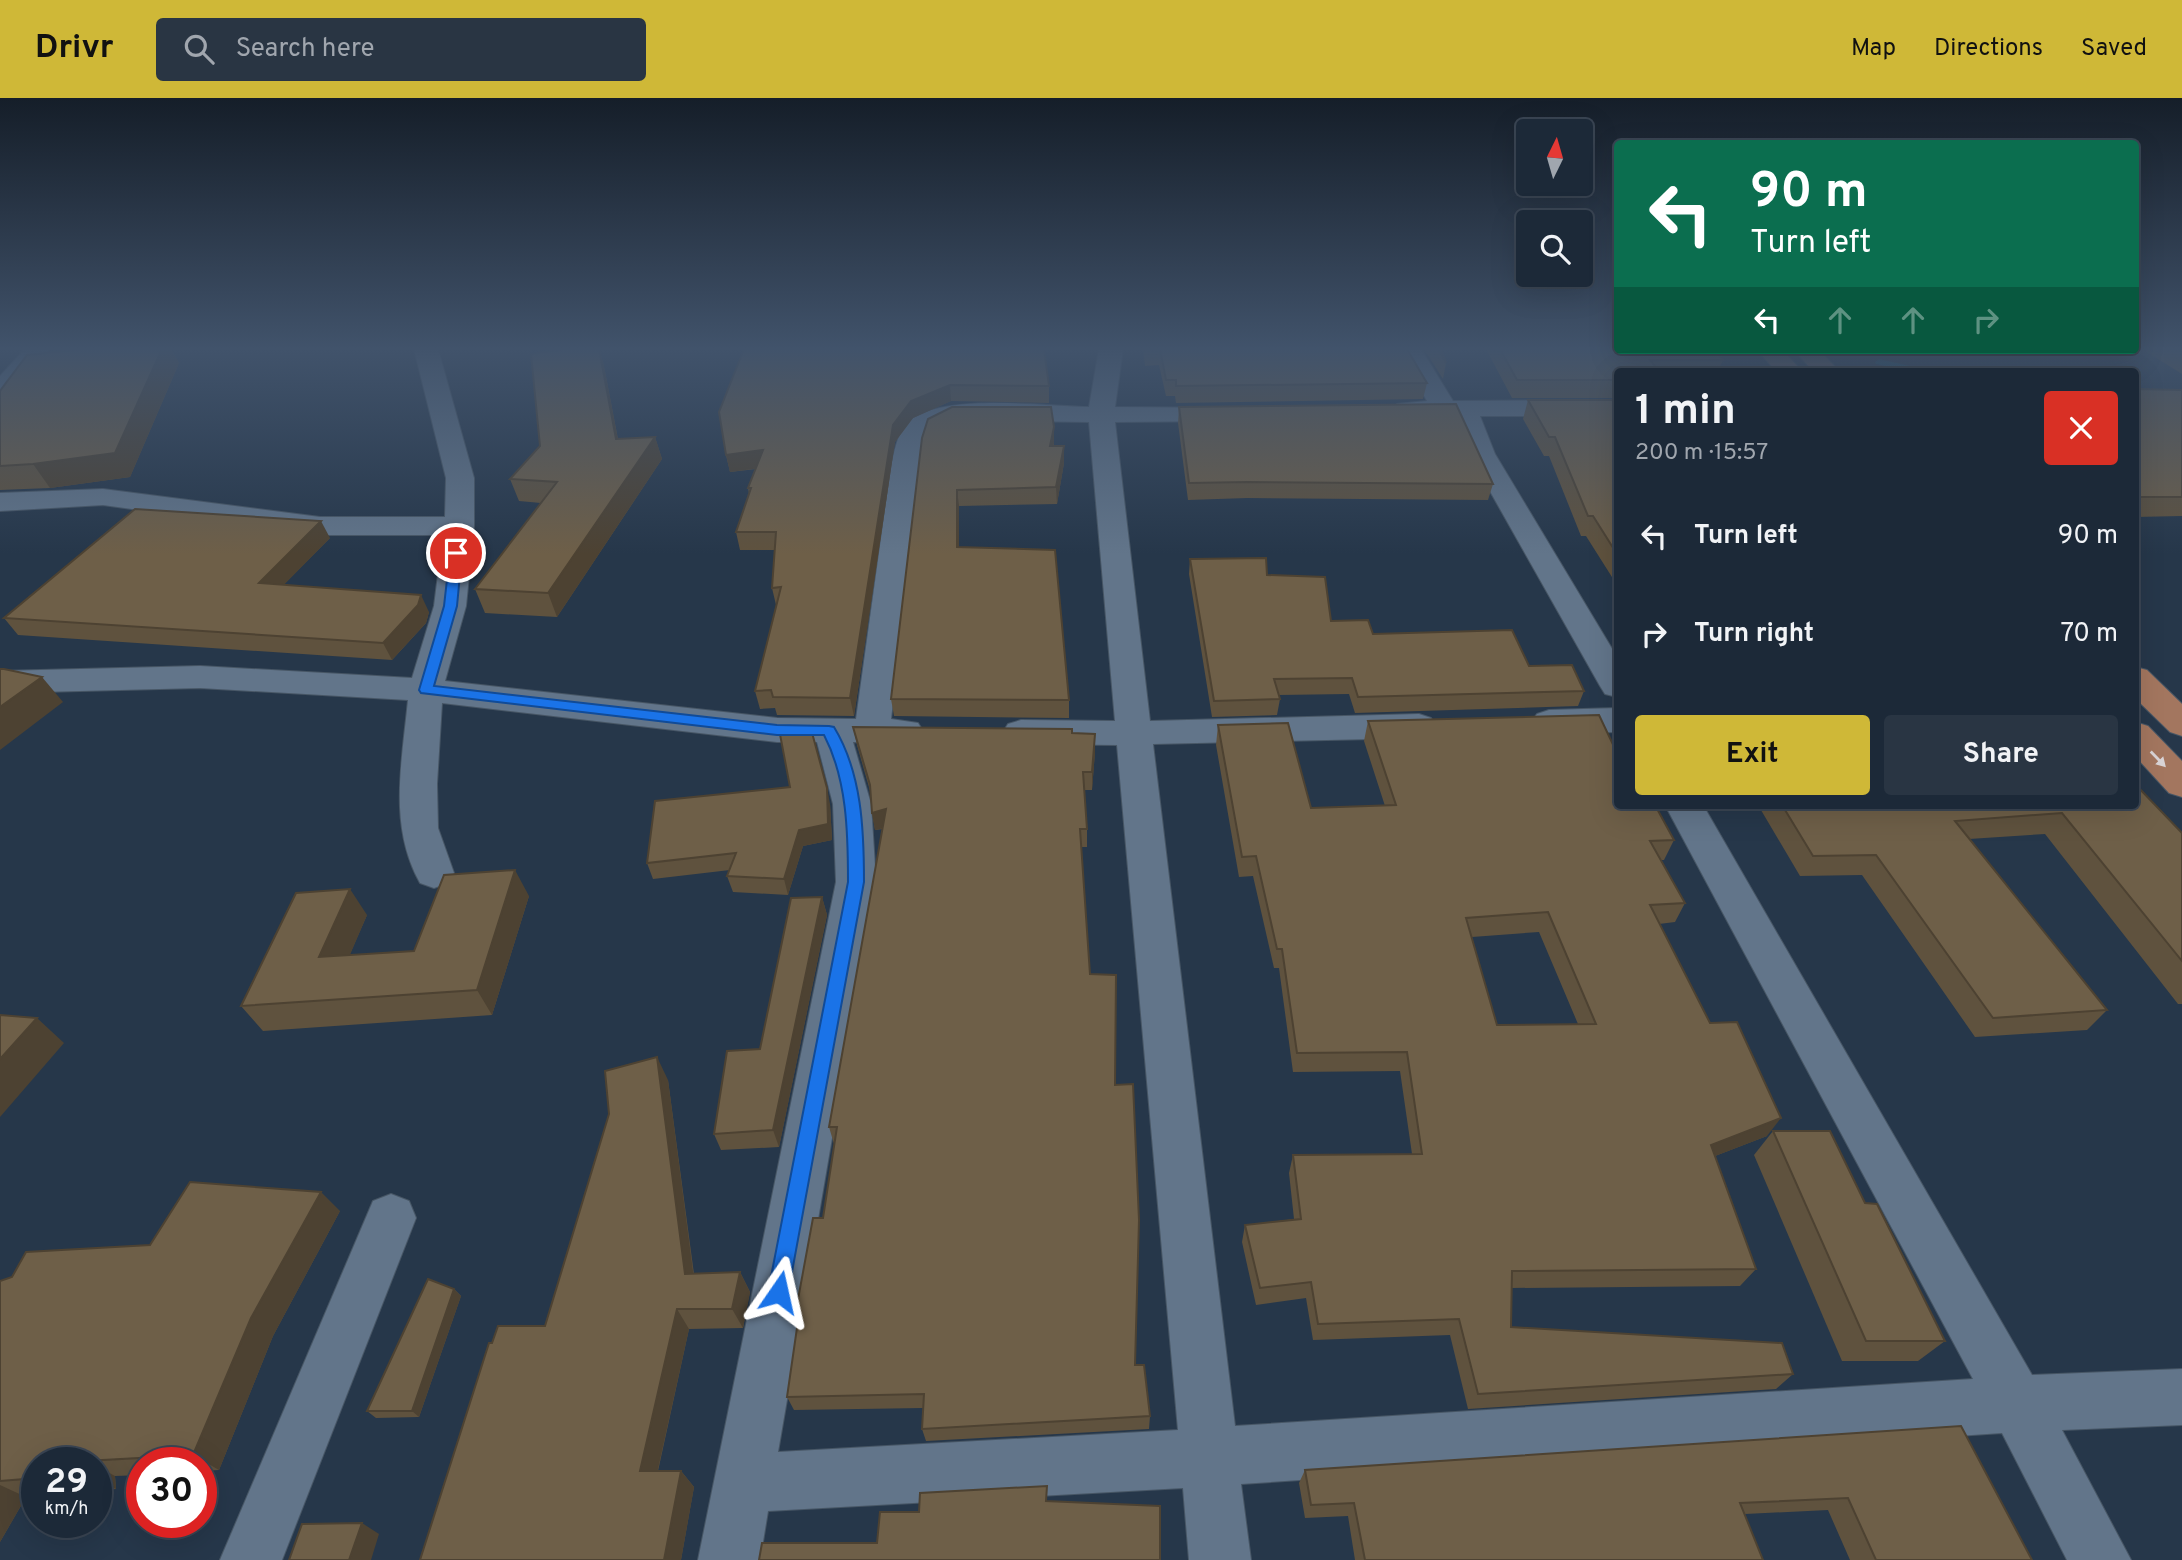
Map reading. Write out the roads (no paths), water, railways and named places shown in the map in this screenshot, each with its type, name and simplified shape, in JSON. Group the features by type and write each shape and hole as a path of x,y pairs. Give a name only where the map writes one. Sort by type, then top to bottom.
{"main road":[{"path":"2139,682 2182,724"},
{"path":"2139,738 2182,784"}],"street":[{"path":"434,873 419,828 418,784 426,690 450,606 459,526 460,478 444,417"},
{"path":"729,1560 856,882 856,835 843,757 851,730 911,438 920,424 938,417"},
{"path":"1101,417 1220,1560"},
{"path":"1460,417 1614,681"},
{"path":"0,502 103,497 320,526 459,526"},
{"path":"0,682 200,677 426,690 777,730 941,731"},
{"path":"1520,723 1614,720"},
{"path":"982,732 1134,733 1451,725"},
{"path":"1686,809 2017,1404 2100,1560"},
{"path":"251,1560 391,1218"},
{"path":"743,1483 1210,1457 2017,1404 2182,1397"}]}
